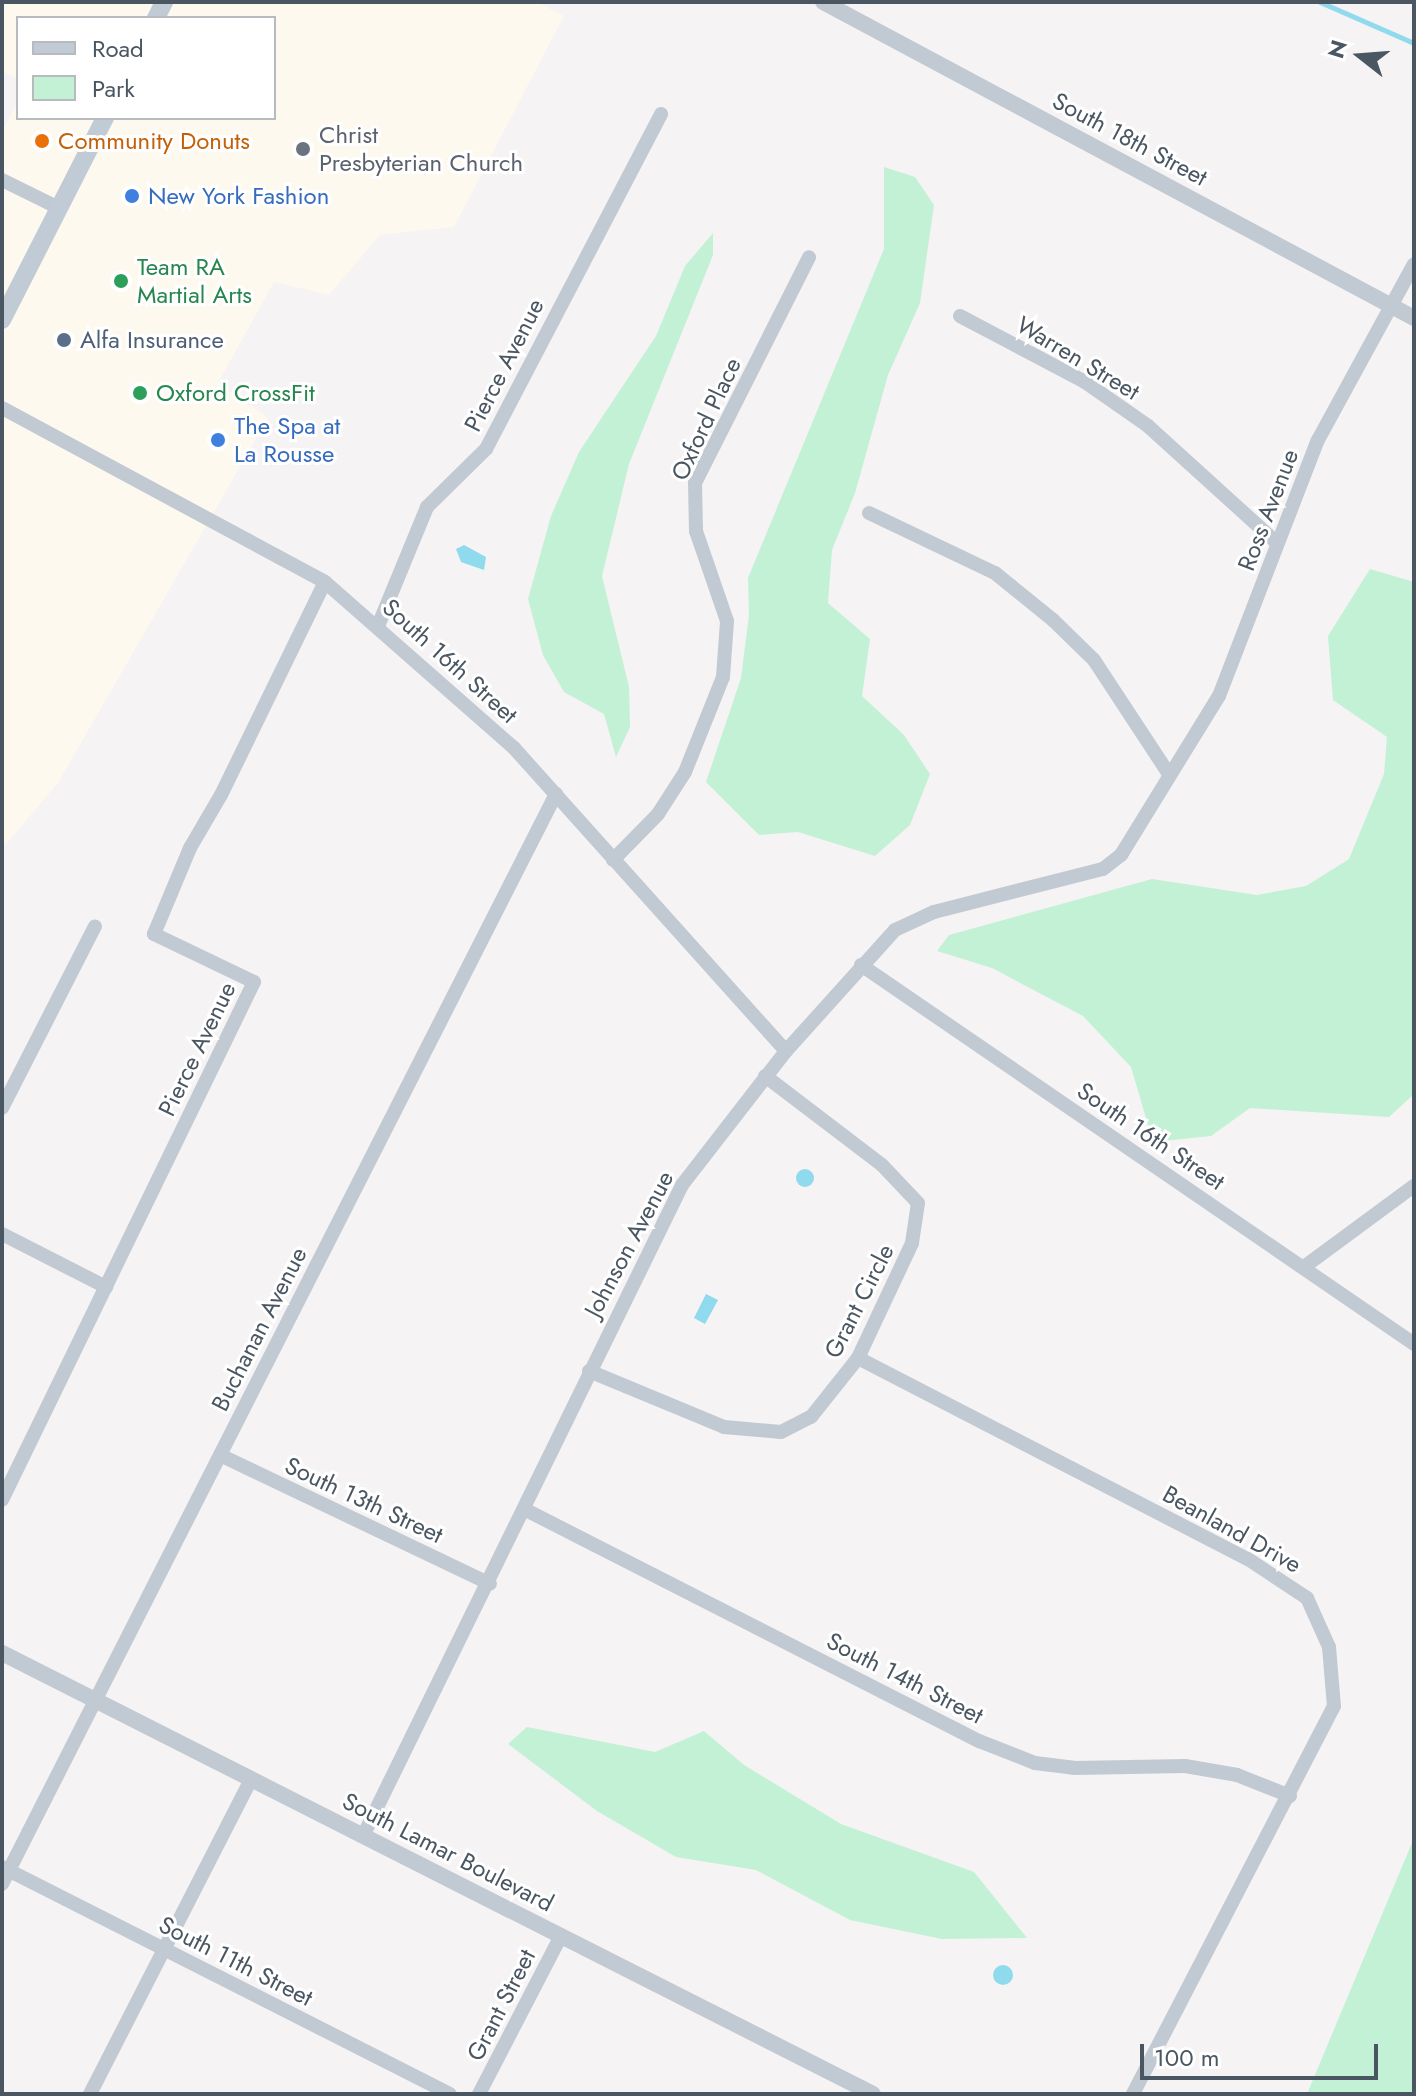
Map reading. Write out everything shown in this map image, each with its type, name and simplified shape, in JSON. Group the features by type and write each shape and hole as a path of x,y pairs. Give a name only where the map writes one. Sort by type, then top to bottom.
{"main road":[{"path":"2,320 104,120"}],"street":[{"name":"South 18th Street","path":"823,2 1414,318"},
{"name":"Pierce Avenue","path":"378,626 427,507 486,449 661,114"},
{"path":"2,180 59,208"},
{"name":"Oxford Place","path":"613,860 658,814 685,772 723,677 727,621 696,531 695,483 809,257"},
{"name":"Ross Avenue","path":"1169,774 1219,696 1253,619 1276,542 1318,440 1414,264"},
{"name":"Warren Street","path":"960,316 1085,382 1148,426 1276,542"},
{"name":"South 16th Street","path":"2,408 325,582 514,748 786,1051"},
{"path":"869,513 944,544 995,573 1053,620 1094,660 1169,774"},
{"name":"Pierce Avenue","path":"2,1500 254,982 154,934 190,848 221,795 325,582"},
{"name":"Johnson Avenue","path":"363,1836 490,1584 674,1198 765,1076 895,930 934,912 1103,869 1121,855 1169,774"},
{"name":"Buchanan Avenue","path":"4,1874 556,794"},
{"path":"2,1108 95,926"},
{"name":"South 16th Street","path":"861,965 1414,1344"},
{"name":"Grant Circle","path":"589,1371 733,1430 781,1432 811,1417 858,1358 912,1243 918,1203 882,1165 765,1076"},
{"path":"1304,1267 1414,1186"},
{"path":"2,1234 106,1287"},
{"name":"Beanland Drive","path":"858,1358 1248,1559 1307,1598 1329,1647 1334,1706 1133,2094"},
{"name":"South 13th Street","path":"220,1455 490,1584"},
{"name":"South 14th Street","path":"524,1509 979,1741 1035,1763 1074,1768 1185,1766 1237,1775 1290,1796"},
{"name":"South Lamar Boulevard","path":"2,1653 873,2094"},
{"path":"90,2094 251,1779"},
{"name":"South 11th Street","path":"4,1874 164,1949 450,2094"},
{"name":"Grant Street","path":"479,2094 561,1936"}],"shaded area":[{"path":"2,2 537,2 564,16 454,227 380,235 329,295 274,282 218,383 268,418 58,783 6,844 2,843 2,131 16,106 16,120 276,120 276,16 16,16 16,78 2,71"}],"green space":[{"path":"884,167 915,177 934,205 920,303 888,375 855,493 832,550 828,603 870,639 862,696 904,735 930,774 910,825 875,856 798,832 759,835 706,782 741,678 749,615 748,578 884,249"},
{"path":"713,233 713,255 629,464 602,576 629,687 630,727 616,757 604,714 564,692 543,655 528,599 551,516 579,452 656,336 685,266"},
{"path":"1370,569 1414,582 1414,1094 1389,1117 1250,1108 1211,1136 1153,1142 1131,1067 1083,1016 992,968 937,951 949,935 1152,879 1257,895 1306,886 1349,859 1384,774 1387,737 1333,700 1328,636"},
{"path":"527,1727 655,1752 704,1731 744,1765 841,1824 974,1872 1027,1938 942,1939 850,1920 756,1870 676,1857 597,1811 508,1744"},
{"path":"1414,1838 1414,2094 1307,2094"}],"water":[{"path":"464,545 486,557 484,570 461,562 456,549"},
{"path":"805,1169 814,1178 805,1187 796,1178"},
{"path":"706,1294 718,1300 705,1324 694,1318"},
{"path":"1003,1965 1010,1968 1013,1975 1010,1982 1003,1985 996,1982 993,1975 996,1968"}],"waterway":[{"path":"1320,2 1414,43"}],"place":[{"name":"Community Donuts","path":"42,141"},
{"name":"Christ Presbyterian Church","path":"303,149"},
{"name":"New York Fashion","path":"132,196"},
{"name":"Team RA Martial Arts","path":"121,281"},
{"name":"Alfa Insurance","path":"64,340"},
{"name":"Oxford CrossFit","path":"140,393"},
{"name":"The Spa at La Rousse","path":"218,440"}]}
